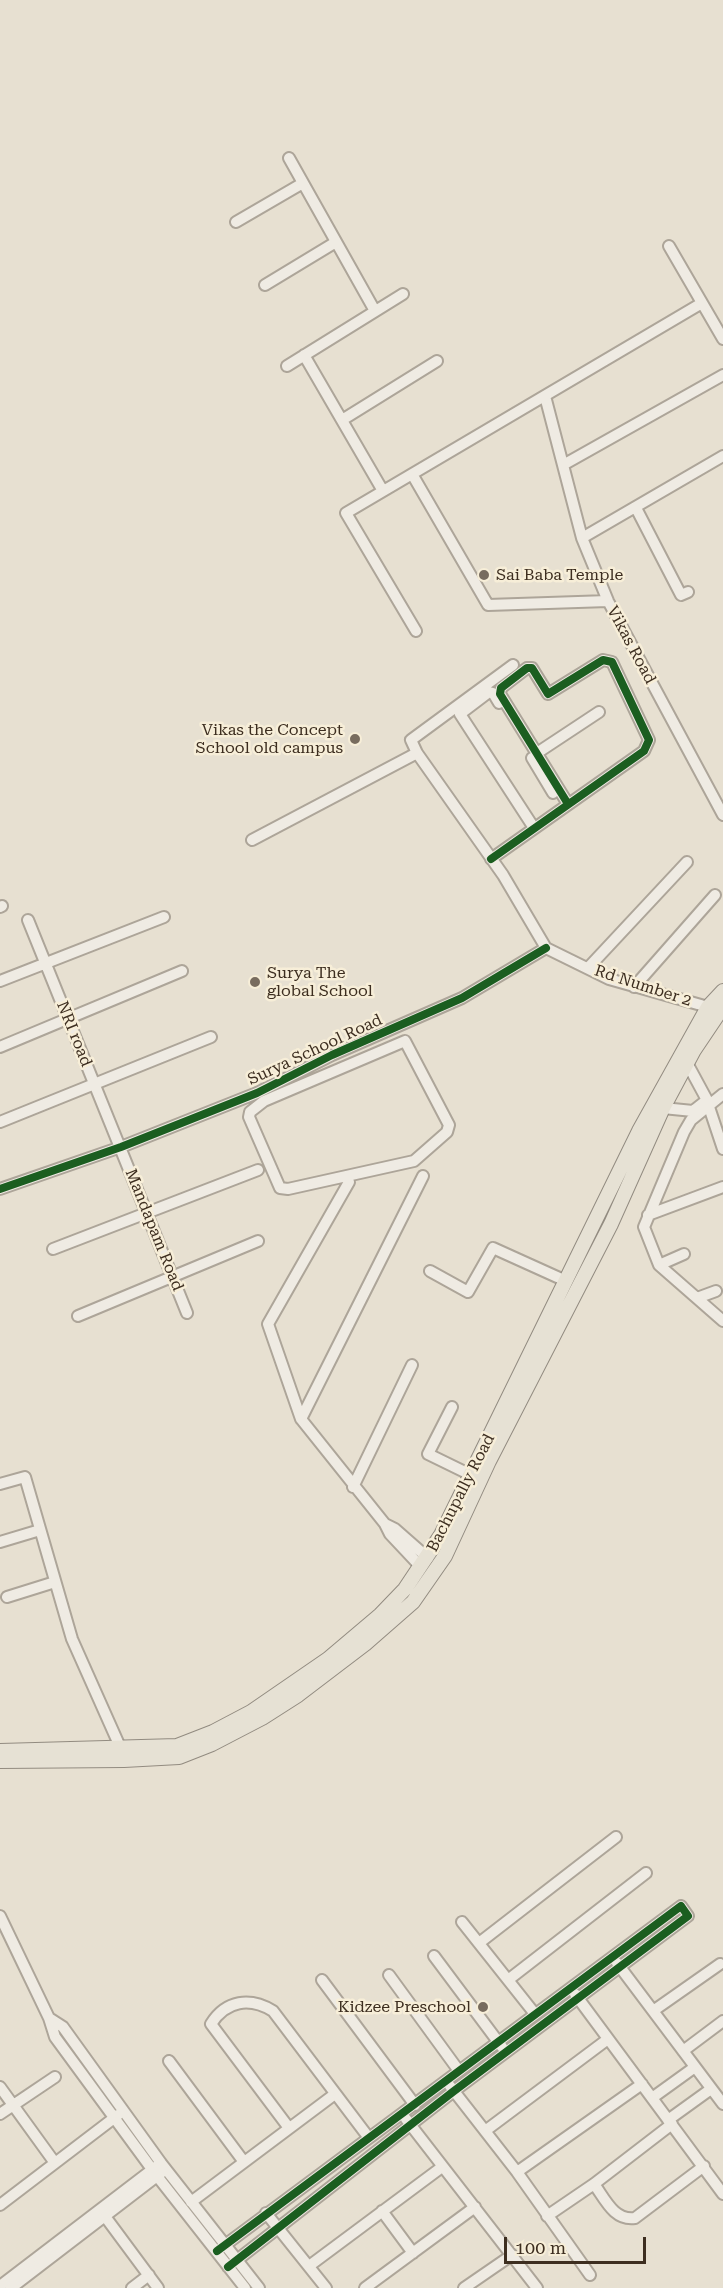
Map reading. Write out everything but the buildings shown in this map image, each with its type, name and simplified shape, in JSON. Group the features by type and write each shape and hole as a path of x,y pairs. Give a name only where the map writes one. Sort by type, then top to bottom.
{"main road":[{"name":"Bachupally Road","path":"0,1761 124,1761 179,1757 236,1733 298,1695 364,1644 413,1602 445,1556 489,1461 611,1224 634,1157 672,1068 708,1007 723,991"},
{"name":"Bachupally Road","path":"0,1751 177,1746 213,1732 251,1712 328,1659 400,1595 424,1563 471,1475 520,1370 566,1281 634,1157 687,1063 723,1007"}],"street":[{"path":"289,158 375,311"},
{"path":"236,222 303,183"},
{"path":"265,285 336,242"},
{"path":"669,246 723,339"},
{"path":"287,366 403,294"},
{"path":"416,631 346,513 702,303"},
{"path":"304,355 383,491"},
{"path":"342,420 437,362"},
{"path":"563,465 723,375"},
{"name":"Vikas Road","path":"545,396 582,538 608,601 723,815"},
{"path":"582,538 723,456"},
{"path":"412,474 488,605 608,601"},
{"path":"636,508 681,596 688,592"},
{"path":"491,859 644,751 649,740 612,662 603,660 548,694 531,668 527,668 501,688 500,694 568,804"},
{"path":"513,665 411,740 417,753 491,859 546,948"},
{"path":"534,828 460,714 462,710 489,692 493,693 553,794"},
{"path":"537,753 599,712"},
{"path":"252,840 417,753"},
{"path":"588,968 687,862"},
{"path":"634,987 715,895"},
{"path":"0,981 164,917"},
{"name":"NRI road","path":"28,920 121,1148"},
{"name":"Rd Number 2","path":"546,948 634,987 708,1007"},
{"name":"Surya School Road","path":"0,1189 260,1097 332,1055 476,991 546,948"},
{"path":"0,1047 182,971"},
{"path":"384,1032 391,1047"},
{"path":"0,1122 211,1037"},
{"path":"405,1041 449,1125 447,1132 414,1161 284,1190 280,1188 249,1117 250,1112 260,1097 339,1071 405,1041"},
{"path":"332,1055 339,1071"},
{"path":"687,1063 708,1102 722,1144"},
{"path":"663,1108 693,1111 723,1094"},
{"path":"708,1102 691,1120 684,1132 644,1227 658,1265 723,1321"},
{"name":"Mandapam Road","path":"121,1148 187,1313"},
{"path":"53,1249 258,1170"},
{"path":"301,1419 423,1176"},
{"path":"349,1182 268,1324 301,1419 353,1487 385,1524 390,1534 424,1563"},
{"path":"648,1215 723,1187"},
{"path":"78,1316 258,1241"},
{"path":"430,1271 468,1293 494,1248 566,1281"},
{"path":"658,1265 684,1254"},
{"path":"697,1298 716,1291"},
{"path":"353,1487 412,1365"},
{"path":"452,1407 429,1454 471,1475"},
{"path":"0,1484 25,1477 72,1639 121,1749"},
{"path":"0,1542 40,1530"},
{"path":"7,1597 56,1582"},
{"path":"479,1943 616,1837"},
{"path":"508,1980 646,1873"},
{"path":"222,2248 681,1906 688,1916 579,2000 410,2124 233,2264"},
{"path":"0,1916 49,2018 55,2037 114,2118 222,2248"},
{"path":"462,1922 535,2014"},
{"path":"434,1956 506,2052"},
{"path":"613,1957 723,2104"},
{"path":"653,2011 720,1964"},
{"path":"389,1975 459,2071"},
{"path":"322,1980 415,2105"},
{"path":"570,1988 723,2194"},
{"path":"289,2128 211,2024 227,2007 247,2001 262,2004 273,2011 369,2138"},
{"path":"49,2018 63,2027 125,2110 159,2170 191,2202 233,2264 244,2285 259,2288"},
{"path":"683,2052 722,2023"},
{"path":"485,2131 608,2038"},
{"path":"169,2061 244,2162"},
{"path":"652,2098 695,2067"},
{"path":"0,2114 55,2077"},
{"path":"446,2081 517,2172 590,2275"},
{"path":"517,2172 642,2084"},
{"path":"0,2087 55,2163"},
{"path":"547,2216 594,2184 711,2089"},
{"path":"191,2202 335,2094"},
{"path":"0,2205 125,2110"},
{"path":"402,2114 537,2288"},
{"path":"594,2184 618,2216 626,2220 635,2218 704,2166"},
{"path":"309,2266 442,2167"},
{"path":"11,2288 159,2170"},
{"path":"365,2288 475,2207"},
{"path":"382,2211 413,2253"},
{"path":"103,2213 158,2288"},
{"path":"0,2286 103,2213"},
{"path":"266,2213 326,2288"},
{"path":"464,2288 512,2255"},
{"path":"132,2288 150,2275"}],"cycle path":[{"path":"491,859 644,751 649,740 612,662 603,660 548,694 532,668 527,668 501,688 500,694 568,804"},
{"path":"0,1189 121,1147 257,1093 332,1055 462,998 546,948"},
{"path":"217,2251 681,1906 688,1916 454,2091 228,2267"}],"place":[{"name":"Sai Baba Temple","path":"484,575"},
{"name":"Vikas the Concept School old campus","path":"355,739"},
{"name":"Surya The global School","path":"255,982"},
{"name":"Kidzee Preschool","path":"483,2007"}]}
